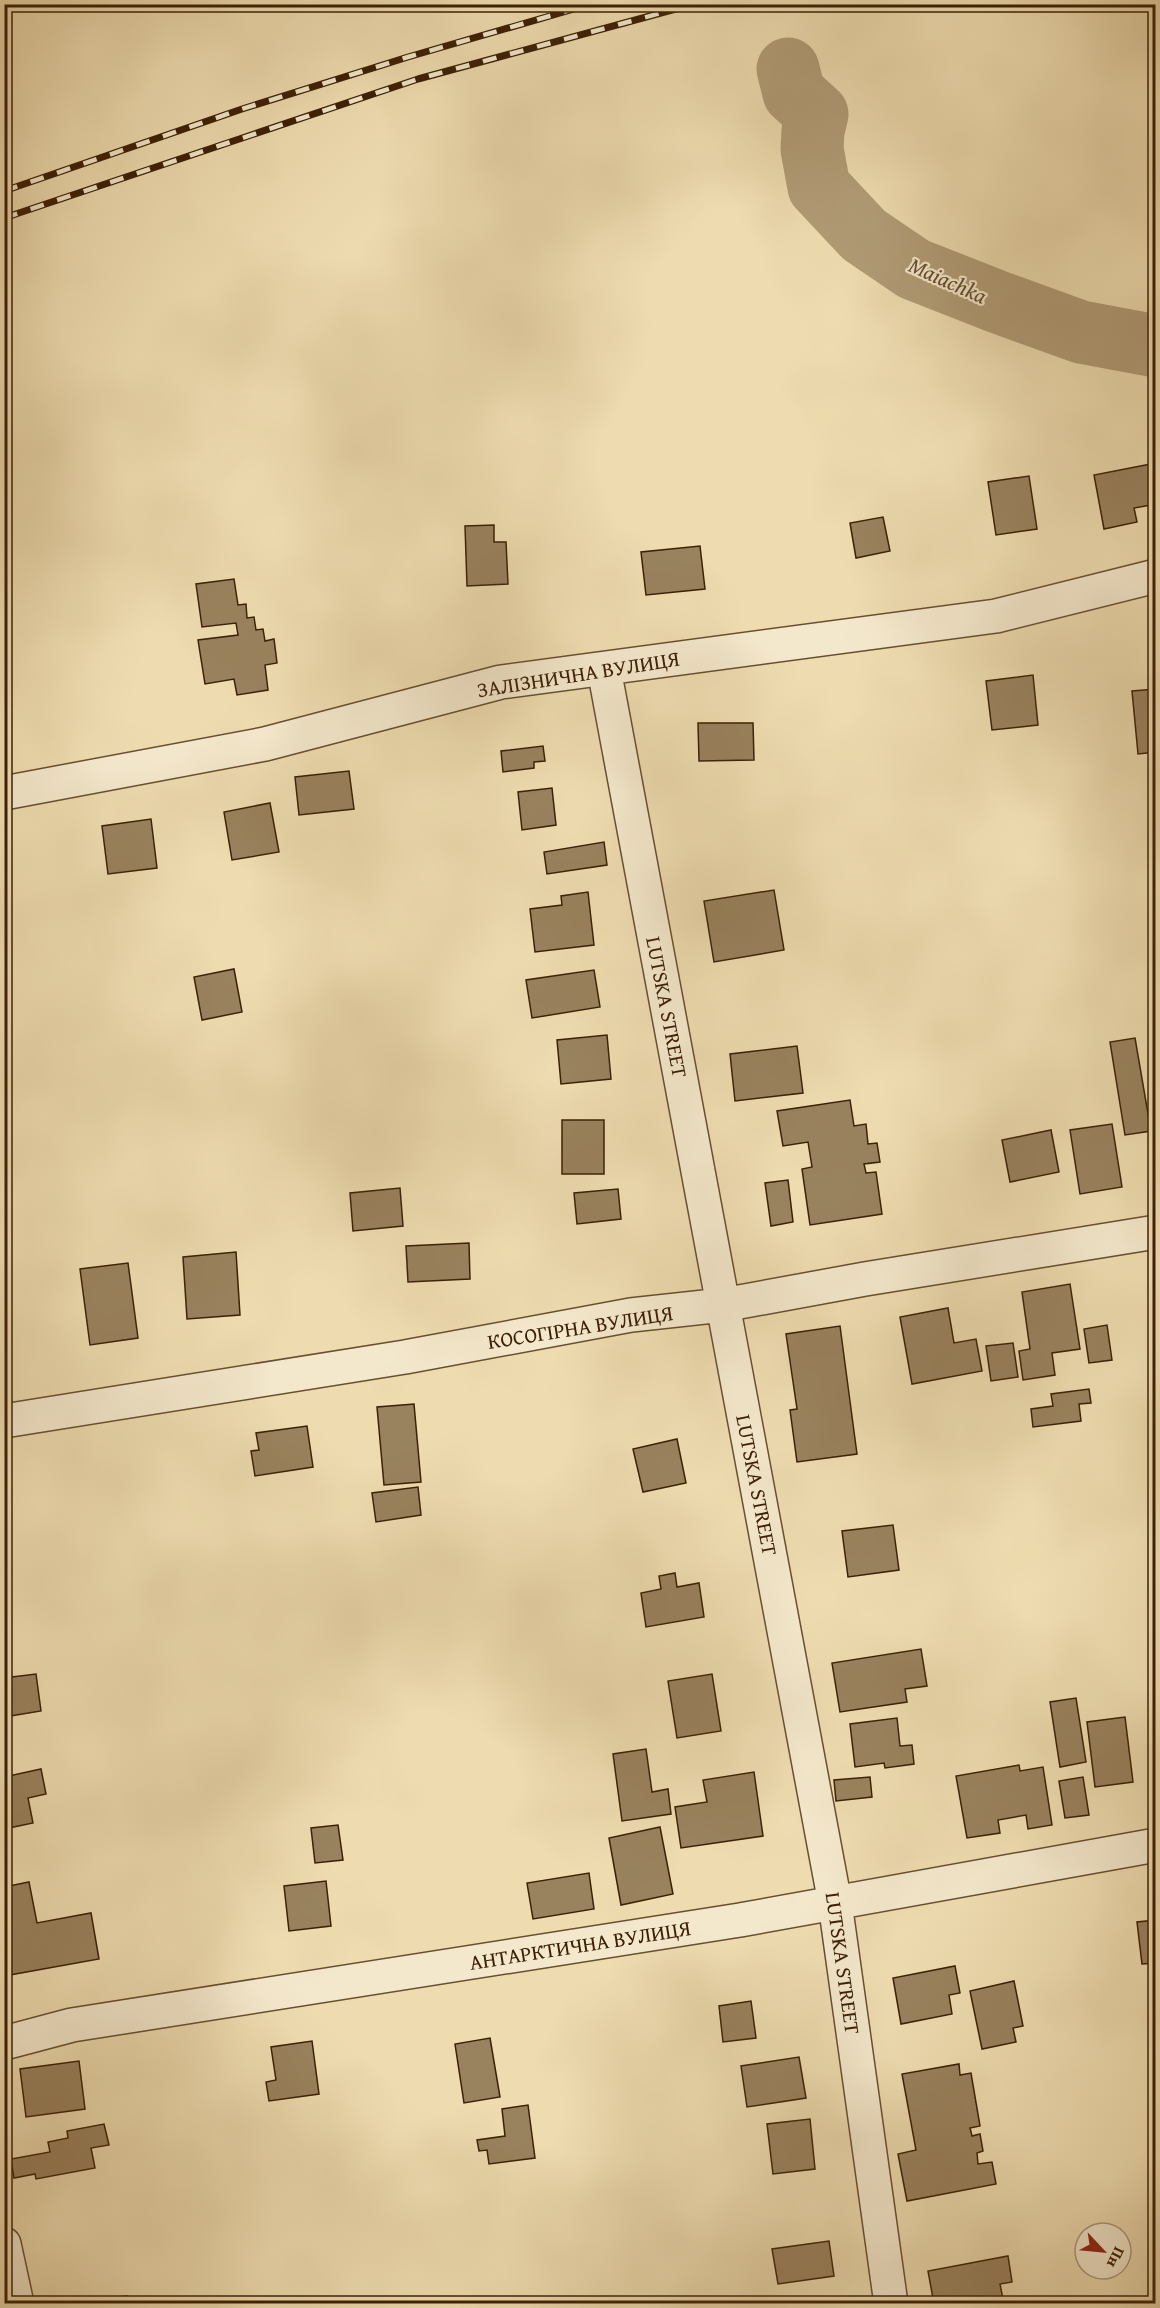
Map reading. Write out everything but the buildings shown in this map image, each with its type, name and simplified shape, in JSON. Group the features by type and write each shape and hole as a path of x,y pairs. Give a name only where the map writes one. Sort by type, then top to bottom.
{"street":[{"name":"ЗАЛІЗНИЧНА ВУЛИЦЯ","path":"4,793 266,744 501,682 996,616 1155,576"},
{"name":"LUTSKA STREET","path":"604,669 835,1903 891,2304"},
{"name":"КОСОГІРНА ВУЛИЦЯ","path":"4,1421 405,1357 631,1316 723,1305 865,1279 1155,1232"},
{"name":"АНТАРКТИЧНА ВУЛИЦЯ","path":"4,2043 72,2025 740,1920 1155,1845"},
{"path":"4,2244 17,2304"}],"waterway":[{"name":"Maiachka","path":"788,69 794,93 817,114 812,149 819,187 864,235 914,269 998,302 1081,332 1156,346"}],"railway":[{"path":"4,191 242,109 408,57 591,4"},
{"path":"4,218 418,79 694,4"}]}
